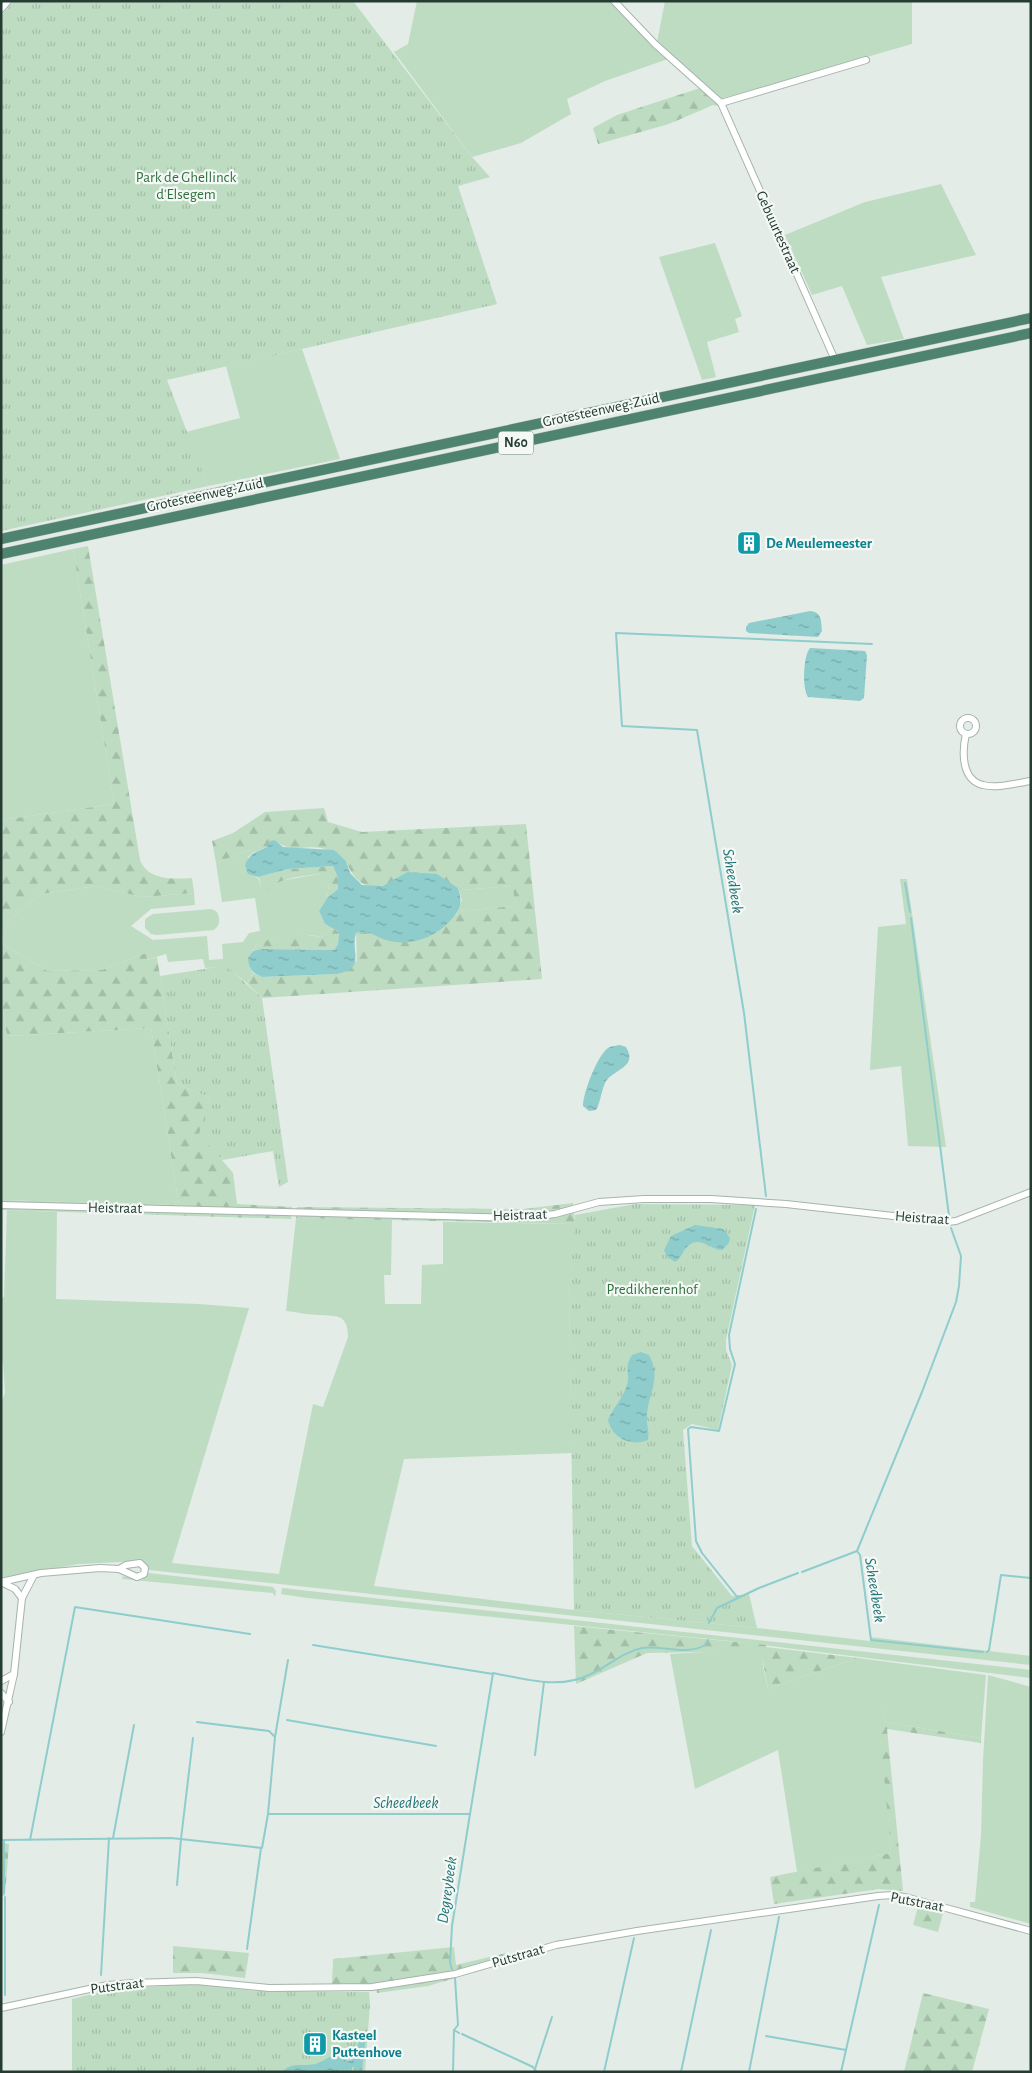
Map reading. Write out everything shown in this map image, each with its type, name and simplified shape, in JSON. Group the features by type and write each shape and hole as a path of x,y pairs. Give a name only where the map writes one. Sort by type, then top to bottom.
{"highway":[{"name":"Grotesteenweg-Zuid","path":"1,539 1031,318"},
{"name":"Grotesteenweg-Zuid","path":"1,554 1031,333"}],"street":[{"path":"1,9 8,1"},
{"name":"Gebuurtestraat","path":"614,1 655,44 721,103 835,360"},
{"path":"721,103 866,60"},
{"path":"966,734 963,746 965,764 967,773 974,782 984,786 995,786 1031,781"},
{"name":"Heistraat","path":"1,1205 521,1218 555,1214 599,1202 644,1199 711,1200 786,1204 933,1222 947,1222 956,1221 1031,1192"},
{"path":"1,1582 65,1570 119,1569"},
{"path":"1,1732 14,1674 22,1598 34,1575"},
{"path":"1,1582 15,1589 22,1598"},
{"path":"1,1681 14,1674"},
{"path":"1,1693 9,1702"},
{"name":"Putstraat","path":"1,2008 108,1985 133,1982 196,1981 269,1988 372,1987 455,1974 556,1945 628,1932 878,1896 909,1898 1031,1931"}],"green space":[{"name":"Park de Ghellinck d'Elsegem","path":"14,1 353,1 472,157 490,177 458,186 497,304 167,380 208,486 1,531 1,16"},
{"path":"417,1 610,1 668,59 605,81 567,99 571,114 521,143 472,157 394,52 408,44"},
{"path":"665,1 912,1 912,44 720,99 657,42"},
{"path":"700,88 717,106 713,105 669,124 598,144 593,128 617,115"},
{"path":"941,184 976,255 881,277 904,339 867,345 842,286 812,295 785,235 865,202"},
{"path":"715,243 742,316 735,319 739,332 707,342 716,377 702,380 659,257"},
{"path":"302,349 340,459 208,486 186,432 240,418 226,366"},
{"path":"88,546 140,860 149,872 155,875 177,879 192,878 194,893 142,897 96,886 41,894 2,926 1,820 114,804 73,549"},
{"path":"73,549 114,804 1,820 1,565"},
{"path":"324,808 328,822 362,832 526,824 542,979 262,998 247,983 253,973 262,977 337,974 357,961 356,933 369,932 389,941 456,915 458,911 515,906 513,886 459,890 458,888 407,872 385,885 369,886 355,877 346,861 327,850 314,847 286,847 275,840 267,847 254,852 252,849 216,863 212,841 233,833 265,812"},
{"path":"252,849 254,852 248,857 248,874 258,878 261,889 285,880 320,874 329,884 327,898 319,911 325,924 332,928 322,937 297,935 258,942 250,957 249,964 253,973 247,983 228,969 205,968 203,959 168,962 166,954 146,960 146,953 102,970 47,971 3,944 2,926 41,894 96,886 142,897 194,893 195,905 151,909 131,926 153,940 207,936 209,960 223,959 222,944 243,942 249,933 260,931 255,898 222,902 216,863"},
{"path":"333,866 338,878 338,889 327,898 329,884 319,874 297,877 277,883 265,892 261,889 258,877 288,869"},
{"path":"900,879 907,879 946,1147 908,1146 901,1066 870,1070 878,927 906,924"},
{"path":"514,886 515,906 458,911 462,900 459,890"},
{"path":"211,909 216,911 219,919 219,924 214,930 157,935 151,934 145,928 145,919 153,914"},
{"path":"332,928 339,932 338,944 334,950 261,949 253,951 258,942 292,933 322,937"},
{"path":"3,944 47,971 102,970 146,953 147,960 157,957 177,1084 209,1097 200,1134 233,1173 237,1204 292,1207 291,1219 1,1210 1,1200 179,1205 151,1028 7,1036 1,998 1,946"},
{"path":"223,966 232,971 262,998 288,1182 279,1187 273,1151 222,1160 199,1134 209,1097 177,1084 160,976"},
{"path":"1,998 7,1036 151,1028 179,1205 1,1200"},
{"path":"573,1203 575,1224 296,1218 297,1207 524,1209"},
{"name":"Predikherenhof","path":"635,1204 755,1205 726,1340 726,1350 732,1365 718,1430 692,1424 683,1430 692,1546 732,1596 749,1594 757,1628 574,1610 569,1300 575,1215"},
{"path":"7,1210 57,1212 56,1299 199,1304 249,1308 172,1563 279,1574 313,1404 323,1407 348,1337 344,1320 336,1316 286,1311 296,1218 392,1219 391,1275 384,1275 385,1304 421,1304 422,1265 443,1264 443,1222 575,1224 569,1300 572,1453 404,1459 374,1586 574,1610 870,1641 870,1637 1031,1656 1031,1665 149,1570 144,1562 139,1561 79,1564 1,1578 1,1403 5,1393 3,1362 1,1360 1,1298 4,1297"},
{"path":"148,1573 273,1587 276,1591 275,1597 273,1593 122,1579 123,1576 142,1580"},
{"path":"282,1588 1031,1670 1031,1678 729,1641 307,1598 281,1594"},
{"path":"574,1626 766,1645 766,1647 858,1658 768,1689 761,1651 647,1653 576,1684"},
{"path":"741,1650 762,1651 768,1689 858,1658 986,1675 981,1738 885,1722 883,1709 891,1853 797,1872 778,1750 695,1789 670,1654"},
{"path":"988,1675 1031,1687 1031,1924 970,1907 970,1902 975,1902 981,1836"},
{"path":"878,1709 883,1709 885,1722 981,1738 981,1743 887,1729 903,1891 879,1889 774,1904 770,1877 891,1853"},
{"path":"1,1843 9,1844 5,1896 1,1896"},
{"path":"918,1907 943,1913 938,1932 913,1925"},
{"path":"173,1946 249,1953 245,1978 202,1973 173,1973"},
{"path":"454,1947 456,1965 506,1953 509,1962 428,1986 377,1993 376,1984 332,1985 333,1959"},
{"path":"196,1984 256,1991 369,1992 370,2004 365,2072 72,2072 72,1999 112,1989"},
{"path":"923,1993 989,2009 972,2072 904,2072"}],"water":[{"path":"810,611 817,613 820,618 822,631 818,637 749,633 746,631 749,623"},
{"path":"810,648 865,651 867,655 864,698 860,701 808,697 804,672"},
{"path":"275,840 283,847 334,850 346,861 350,873 362,885 383,886 407,872 437,874 458,888 460,906 456,914 443,928 422,939 397,942 370,934 356,933 355,963 346,971 337,974 262,977 253,972 249,965 248,958 253,951 261,949 334,950 338,944 339,932 325,924 319,911 327,898 338,889 338,878 333,866 288,869 258,877 248,874 245,865 249,858 254,853 267,847 270,841"},
{"path":"620,1045 626,1047 629,1060 623,1068 608,1078 596,1110 589,1111 583,1106 588,1084 595,1066 608,1048"},
{"path":"695,1225 723,1229 730,1238 729,1243 722,1250 701,1242 692,1243 675,1262 667,1256 664,1250 671,1236"},
{"path":"641,1352 649,1355 653,1364 654,1379 647,1416 648,1440 635,1442 618,1436 608,1420 627,1385 629,1360 632,1355"},
{"path":"362,2034 366,2034 362,2072 355,2072 355,2067 353,2067 347,2072 281,2072 298,2065 320,2063 333,2056 347,2061 352,2060"}],"waterway":[{"name":"Scheedbeek","path":"766,1196 744,1013 697,730 622,726 616,633 872,644"},
{"path":"905,883 910,912"},
{"path":"911,918 949,1216"},
{"path":"738,1598 702,1553 696,1541 688,1429 691,1427 719,1431 735,1364 730,1349 729,1335 756,1209"},
{"path":"857,1551 922,1392 956,1302 961,1256 951,1228"},
{"name":"Scheedbeek","path":"857,1551 860,1555 871,1640 983,1652"},
{"name":"Scheedbeek","path":"802,1572 857,1551"},
{"name":"Scheedbeek","path":"709,1623 717,1608 759,1588 798,1573"},
{"name":"Scheedbeek","path":"987,1652 989,1650 1001,1575 1031,1578"},
{"path":"30,1840 75,1607 250,1634"},
{"name":"Scheedbeek","path":"1,1840 171,1838 262,1848 268,1814 470,1814 493,1673 542,1682 567,1681 591,1674 635,1650 650,1647 690,1650 705,1645 708,1640"},
{"path":"313,1645 493,1674"},
{"path":"268,1814 275,1737 288,1660"},
{"path":"535,1755 544,1682"},
{"path":"287,1720 436,1746"},
{"path":"197,1722 269,1731 275,1737"},
{"path":"113,1838 134,1725"},
{"path":"177,1885 193,1738"},
{"name":"Degreybeek","path":"452,1969 450,1963 452,1926 470,1814"},
{"path":"101,1975 109,1838"},
{"path":"4,1840 4,1893"},
{"path":"247,1949 261,1848"},
{"path":"5,1897 5,1995"},
{"path":"846,2050 879,1905"},
{"path":"749,2072 779,1917"},
{"path":"681,2072 711,1930"},
{"path":"604,2072 634,1938"},
{"name":"Degreybeek","path":"455,1978 458,2025 454,2030 459,2033"},
{"path":"534,2072 552,2017"},
{"path":"453,2072 454,2030"},
{"name":"Degreybeek","path":"462,2034 533,2067 537,2072"},
{"path":"766,2036 846,2050 841,2072"}],"place":[{"name":"De Meulemeester","path":"749,543"},
{"name":"Kasteel Puttenhove","path":"315,2044"}]}
